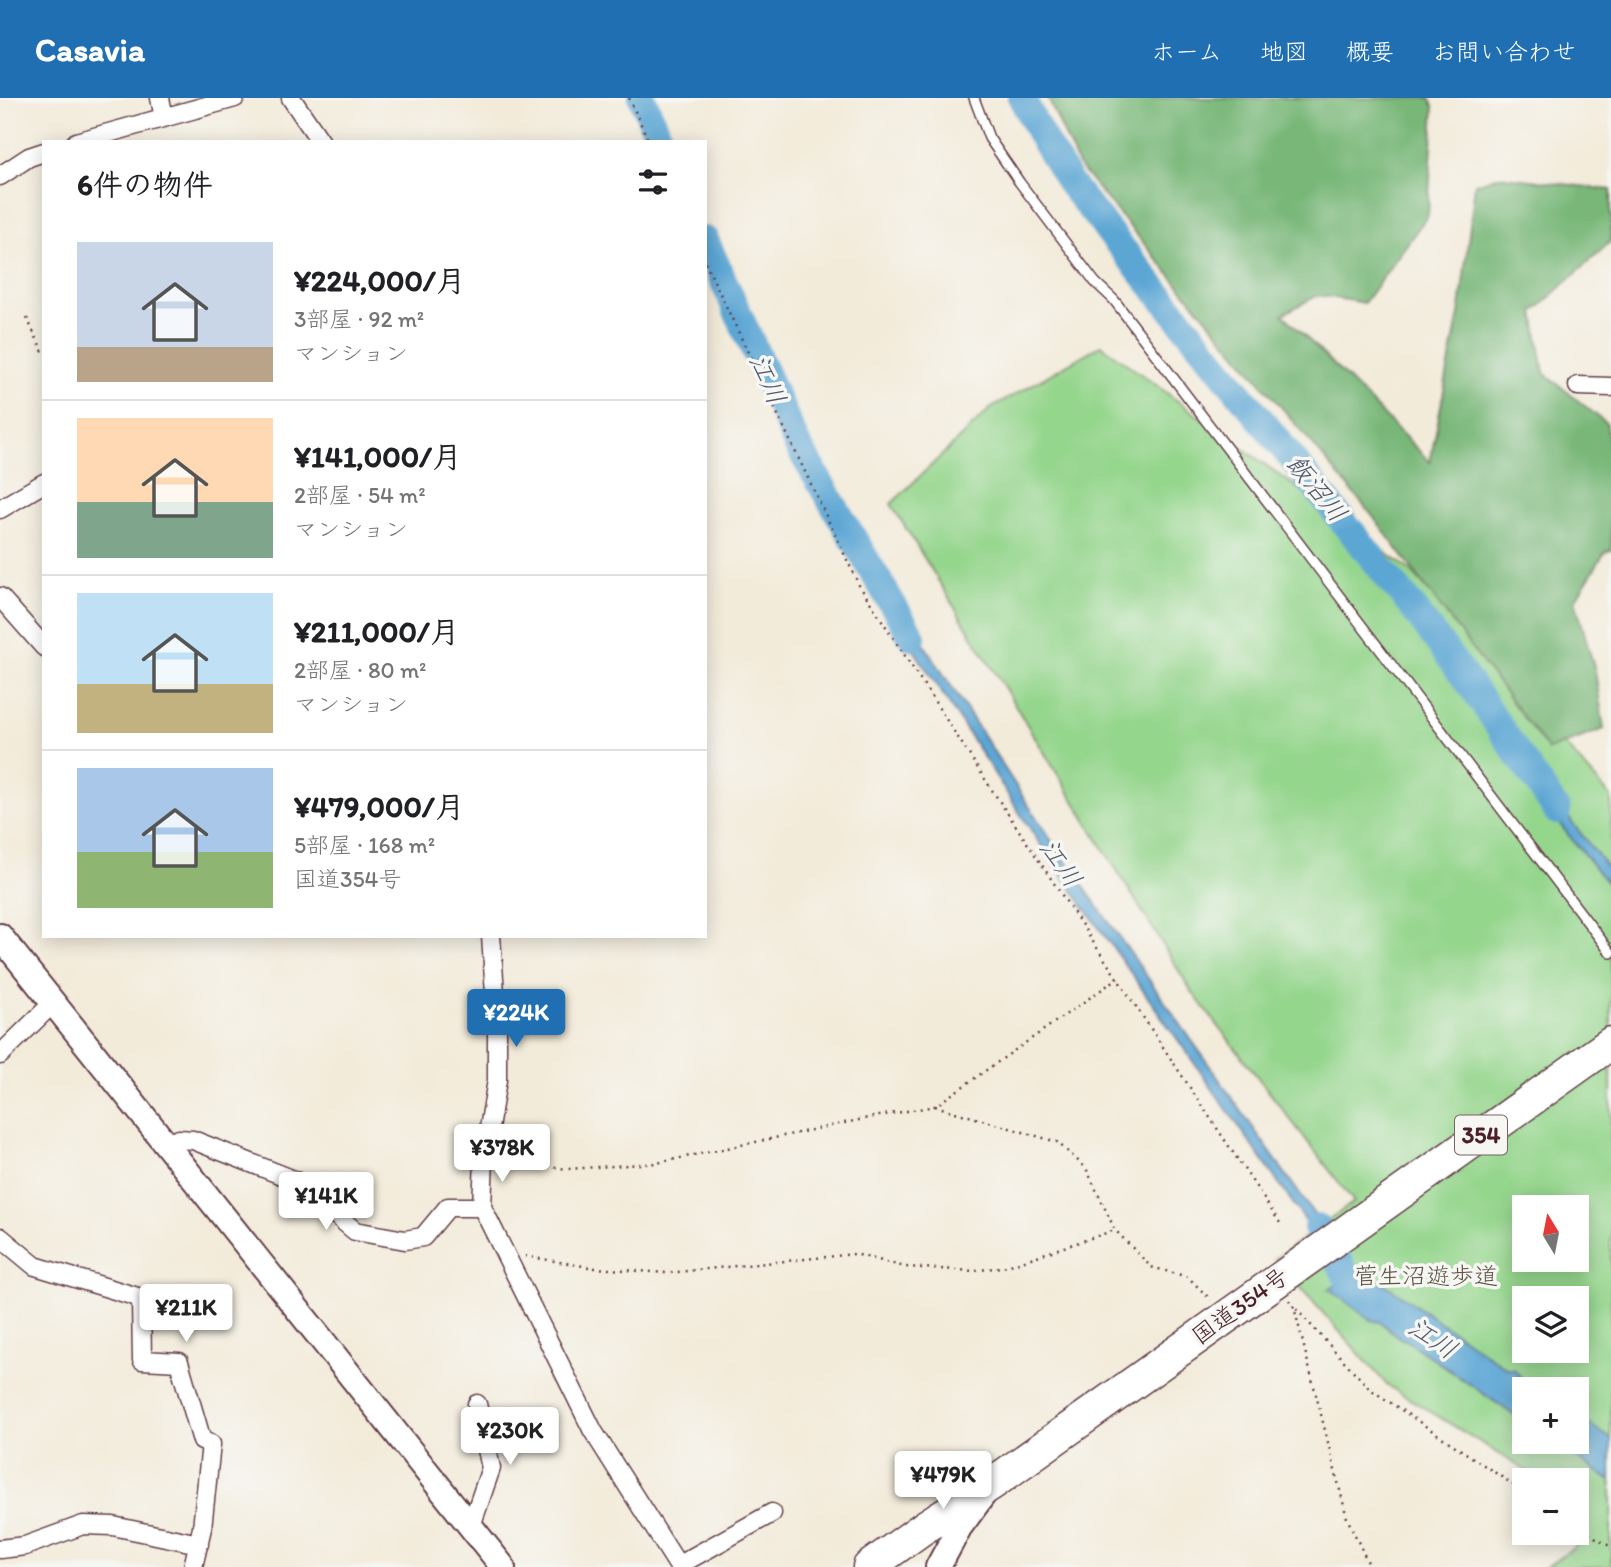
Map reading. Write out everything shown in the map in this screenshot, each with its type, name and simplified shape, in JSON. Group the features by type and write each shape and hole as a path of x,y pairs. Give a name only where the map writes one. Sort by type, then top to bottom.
{"highway":[{"name":"国道354号","path":"869,1567 993,1483 1611,1043"}],"street":[{"path":"160,98 164,118"},
{"path":"90,140 117,136 164,118 235,98"},
{"path":"291,98 320,140"},
{"path":"0,176 29,157 42,153"},
{"path":"1578,386 1611,387"},
{"path":"0,509 42,484"},
{"path":"0,597 42,645"},
{"path":"0,936 503,1567"},
{"path":"491,938 497,1080 484,1159 482,1207 593,1431 679,1566 772,1513"},
{"path":"0,1055 54,1002"},
{"path":"166,1144 179,1139 193,1140 294,1180 355,1231 405,1240 423,1237 448,1207 482,1207"},
{"path":"0,1237 35,1266 141,1298 142,1360 178,1362 202,1441 211,1444 202,1528 193,1567"},
{"path":"471,1526 491,1468 477,1404"},
{"path":"938,1567 959,1528 993,1483"},
{"path":"0,1549 24,1546 83,1525 113,1526 199,1544"}],"lane":[{"path":"974,98 989,138 1020,183 1095,282 1115,300 1611,953"}],"path":[{"path":"629,98 648,140"},
{"path":"707,266 859,585 993,793 1280,1223"},
{"path":"27,318 42,350"},
{"path":"484,1159 568,1169 657,1163 935,1106 1118,978"},
{"path":"935,1106 1057,1142 1086,1168 1115,1230 1151,1267 1188,1277 1228,1316"},
{"path":"505,1252 595,1268 667,1273 855,1254 905,1267 974,1271 1007,1266 1115,1230"},
{"path":"1277,1279 1294,1307 1370,1389 1512,1484"},
{"path":"1294,1307 1347,1518 1370,1567"},
{"path":"1589,1534 1611,1548"}],"green space":[{"path":"1048,98 1430,98 1434,108 1428,215 1364,303 1318,295 1283,314 1430,462 1460,309 1475,184 1499,176 1611,190 1611,241 1534,312 1544,373 1607,424 1611,472 1611,550 1605,552 1575,600 1595,671 1604,729 1548,750 1371,514 1078,165"},
{"name":"菅生沼遊歩道","path":"1101,345 1411,571 1611,797 1611,1567 1546,1567 1577,1545 1589,1545 1589,1468 1522,1468 1387,1385 1275,1259 1354,1202 1192,992 891,504 990,409"}],"water":[{"path":"898,604 1049,837 1339,1250 1330,1256 1040,844 888,610"},
{"path":"1540,776 1611,872 1611,888 1562,827 1531,781"},
{"path":"1366,1271 1508,1369 1514,1369 1521,1377 1512,1377 1512,1414 1380,1322 1371,1320 1329,1289"},
{"path":"1589,1424 1611,1439 1611,1481 1572,1454 1589,1454"}],"waterway":[{"name":"江川","path":"642,98 660,140"},
{"name":"飯沼川","path":"1022,98 1071,185 1413,608 1470,684 1557,811"},
{"name":"江川","path":"707,244 797,444 912,637"},
{"name":"江川","path":"1317,1228 1335,1253 1349,1281 1379,1303"}]}
